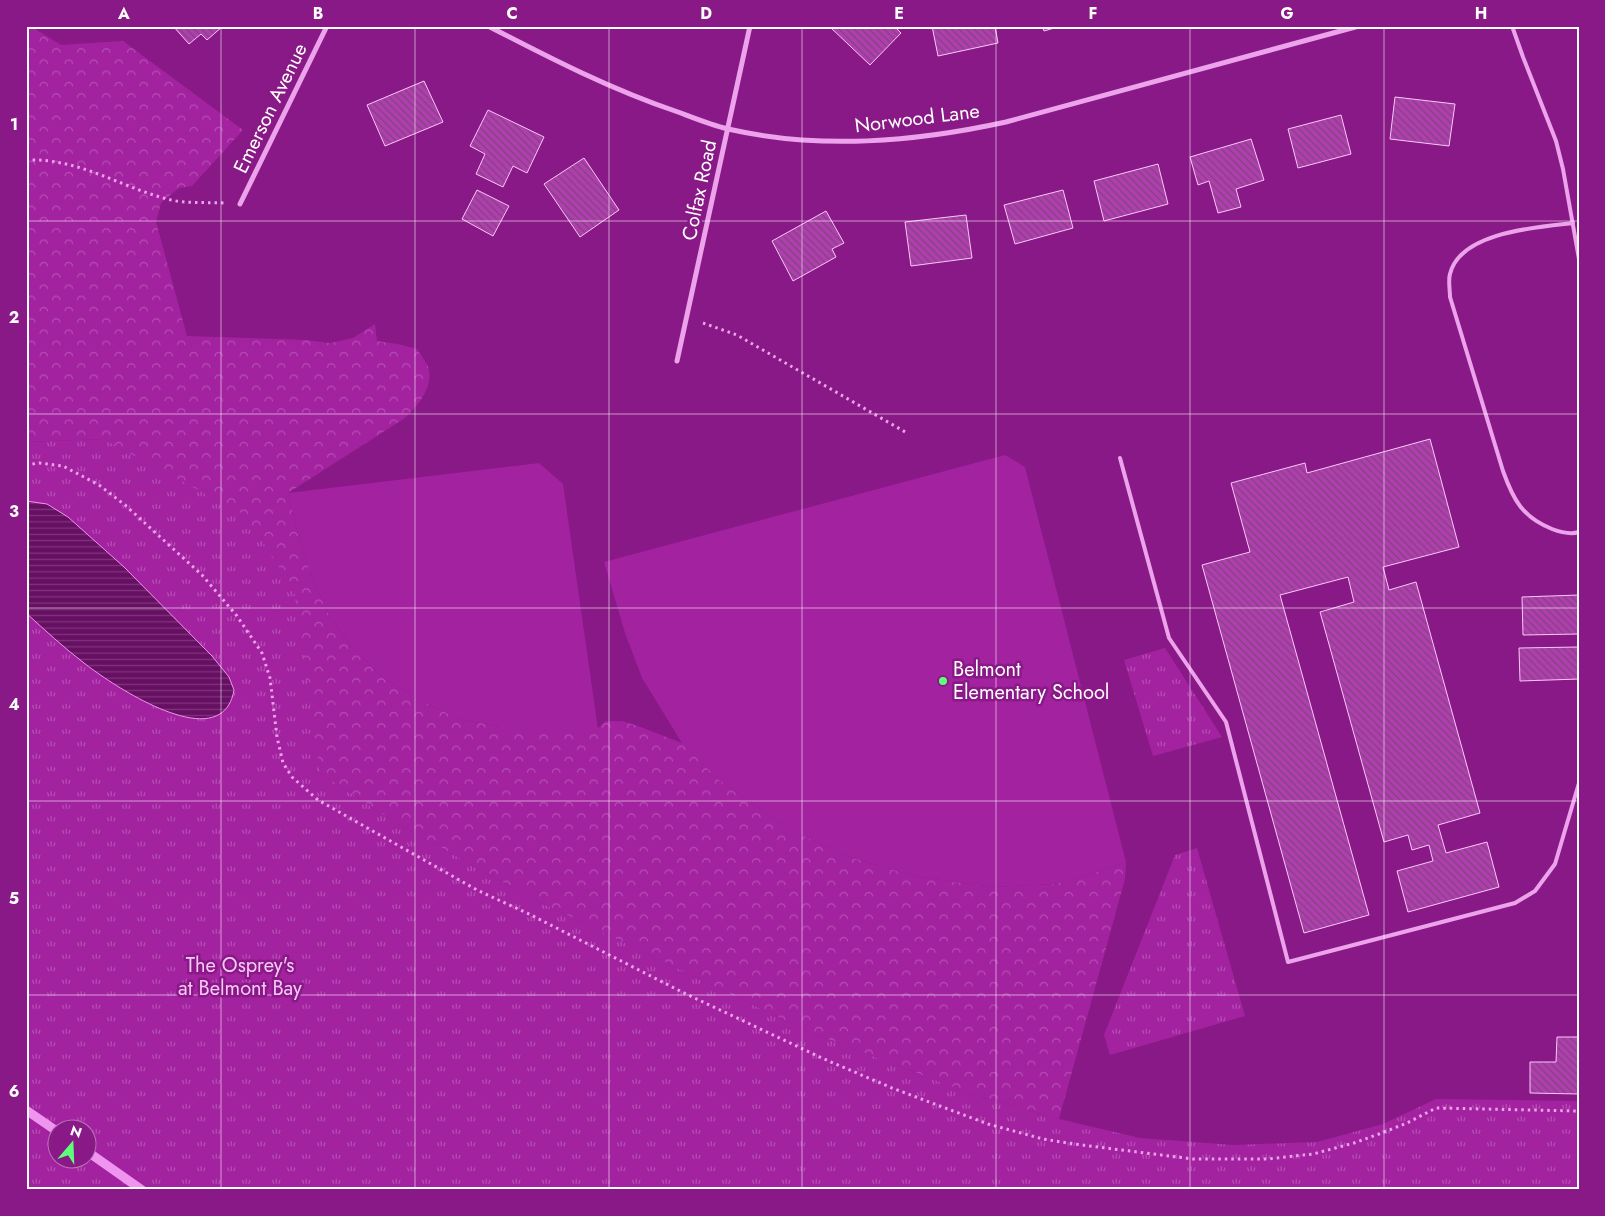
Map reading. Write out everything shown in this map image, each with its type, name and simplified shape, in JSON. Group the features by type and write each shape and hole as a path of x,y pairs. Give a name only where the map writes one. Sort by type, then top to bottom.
{"street":[{"name":"Emerson Avenue","path":"240,204 327,26"},
{"name":"Norwood Lane","path":"488,26 608,85 643,100 728,128 827,142 888,141 961,132 1006,122 1359,26"},
{"name":"Colfax Road","path":"677,360 750,26"}],"lane":[{"path":"1512,26 1556,141 1563,169 1579,259"},
{"path":"1573,223 1520,230 1476,244 1466,250 1456,260 1449,274 1450,297 1502,471 1511,493 1525,514 1542,525 1559,532 1574,534 1579,532"},
{"path":"1120,458 1169,638 1226,722 1288,962 1515,903 1535,891 1555,864 1579,783"}],"path":[{"path":"26,160 50,161 74,166 114,178 167,199 184,202 240,204"},
{"path":"685,321 707,324 737,335 907,434"},
{"path":"26,465 40,463 63,466 99,485 125,505 202,575 238,616 262,653 270,678 276,737 284,762 292,777 318,800 478,890 682,992 824,1059 892,1088 988,1124 1024,1134 1074,1144 1193,1159 1267,1158 1313,1154 1354,1144 1407,1123 1436,1108 1579,1112"}],"green space":[{"path":"26,26 30,26 61,45 123,41 243,130 192,186 179,188 161,203 156,222 187,336 306,340 330,343 353,338 375,324 377,341 417,349 426,362 429,377 426,391 419,403 405,418 288,493 301,547 329,615 351,646 382,677 420,700 459,719 511,729 597,729 606,721 622,721 638,726 682,743 719,780 787,828 846,856 917,877 995,887 1054,884 1126,862 1125,879 1059,1119 969,1093 809,1032 525,895 393,821 320,773 103,439 26,442"},
{"name":"The Osprey's at Belmont Bay","path":"103,439 245,515 294,590 320,773 393,821 525,895 809,1032 969,1093 1059,1119 1140,1138 1233,1145 1317,1142 1383,1124 1436,1099 1579,1101 1579,1190 26,1190 26,442"},
{"path":"1005,455 1025,467 1126,862 1054,884 995,887 917,877 846,856 787,828 719,780 682,743 642,678 625,633 604,562"},
{"path":"539,463 563,484 598,729 511,729 459,719 420,700 382,677 351,646 329,615 301,547 288,493"},
{"path":"1165,648 1222,737 1153,756 1124,660"},
{"path":"1197,848 1245,1016 1110,1055 1104,1035 1175,855"}],"shaded area":[{"path":"26,501 47,504 68,517 124,567 212,656 229,677 234,690 225,710 209,718 189,718 165,711 98,673 62,645 26,613"}],"building":[{"path":"173,26 223,26 207,40 201,34 189,44"},
{"path":"829,26 894,26 901,33 870,65"},
{"path":"932,26 995,26 998,43 938,56"},
{"path":"1042,26 1061,26 1044,31"},
{"path":"424,81 443,122 385,146 367,105"},
{"path":"1395,97 1455,104 1449,146 1390,139"},
{"path":"488,110 544,137 527,173 513,166 503,187 476,174 485,154 470,146"},
{"path":"1341,115 1351,154 1298,168 1288,129"},
{"path":"1251,139 1264,180 1236,189 1241,207 1218,213 1209,181 1198,185 1190,157"},
{"path":"584,158 619,210 580,237 544,184"},
{"path":"1158,164 1168,204 1104,221 1094,181"},
{"path":"477,190 509,206 493,236 462,219"},
{"path":"1063,190 1073,228 1015,244 1004,205"},
{"path":"826,211 844,243 832,249 836,257 793,281 772,241"},
{"path":"966,215 972,258 911,266 905,222"},
{"path":"1430,439 1459,547 1383,567 1389,590 1416,582 1480,813 1438,825 1446,853 1487,842 1499,887 1408,912 1397,871 1433,861 1429,845 1412,850 1408,835 1384,842 1320,612 1354,602 1348,577 1280,595 1369,915 1304,933 1202,565 1250,552 1231,483 1305,463 1307,473"},
{"path":"1579,595 1579,634 1523,635 1522,597"},
{"path":"1579,647 1579,679 1520,681 1519,648"},
{"path":"1557,1037 1579,1037 1579,1094 1530,1093 1530,1062 1556,1062"}],"waterway":[{"path":"26,1110 48,1125"},
{"path":"98,1159 142,1190"}],"place":[{"name":"Belmont Elementary School","path":"943,681"}]}
